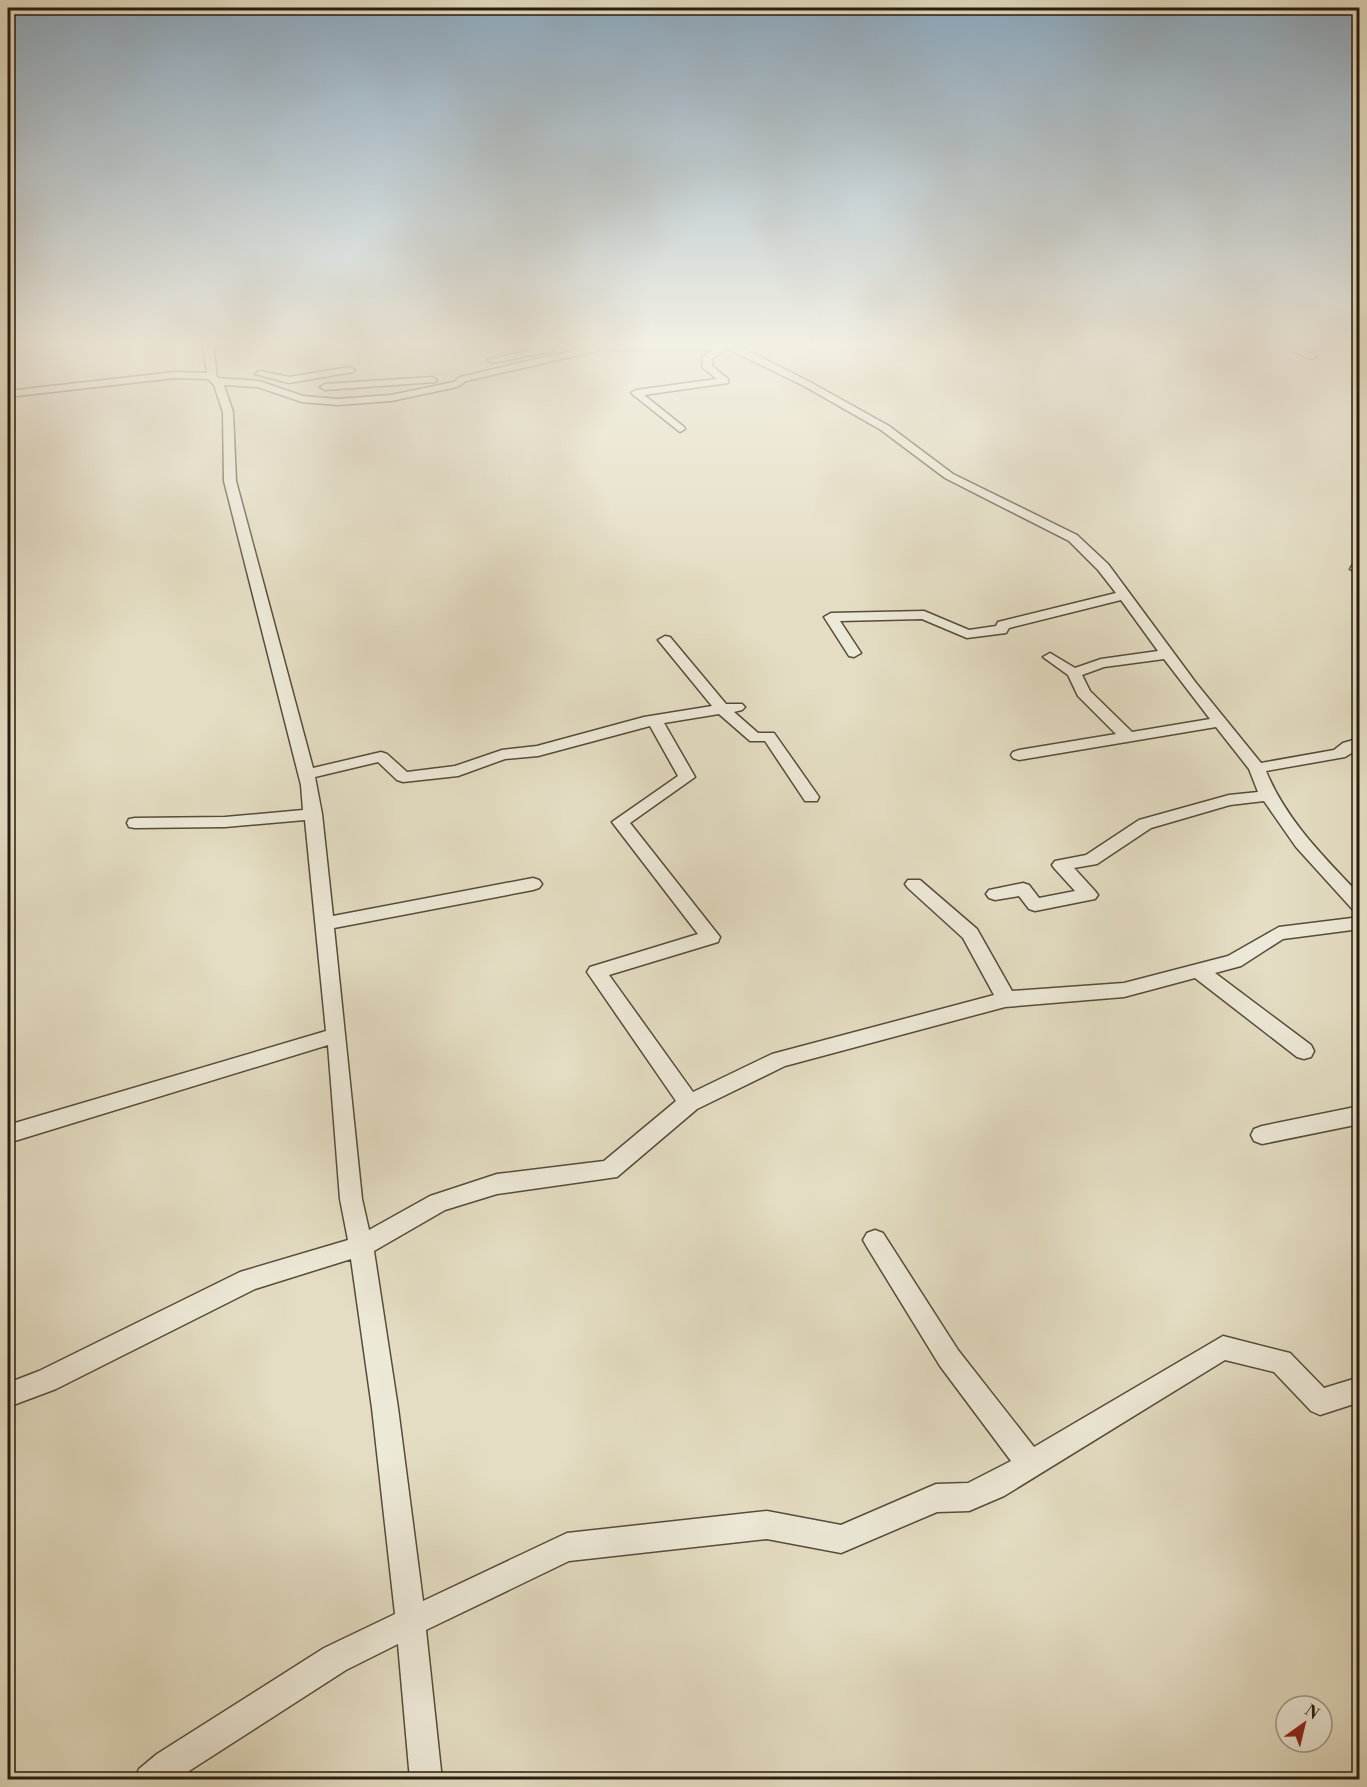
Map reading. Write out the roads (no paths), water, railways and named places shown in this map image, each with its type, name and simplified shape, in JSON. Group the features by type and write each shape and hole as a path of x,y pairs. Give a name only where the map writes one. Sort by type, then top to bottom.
{"street":[{"path":"228,426 232,492 306,774 314,814 351,1199 361,1246 385,1408 411,1623 426,1779"},
{"path":"677,426 680,429"},
{"path":"882,426 949,476 1073,538 1103,567 1167,654 1257,768 1268,796 1302,843 1359,907"},
{"path":"1359,564 1356,569 1359,571"},
{"path":"854,653 831,617 924,615 967,634 1001,630 1003,625 1124,595"},
{"path":"664,640 730,708 755,738 769,735 811,797"},
{"path":"1074,673 1101,663 1167,654"},
{"path":"1050,657 1074,673 1083,693 1129,738"},
{"path":"306,774 381,757 403,777 458,771 502,755 538,751 644,722 656,722 730,708"},
{"path":"656,722 687,777 620,822 711,937 597,972 689,1103"},
{"path":"1019,755 1220,722"},
{"path":"1257,768 1339,754 1348,746 1359,743"},
{"path":"995,894 1023,889 1035,905 1089,895 1060,865 1091,860 1145,824 1229,800 1268,796"},
{"path":"135,823 195,824 314,814"},
{"path":"323,924 533,884"},
{"path":"914,884 970,934 1007,1000"},
{"path":"8,1395 47,1380 249,1281 361,1246 438,1203 487,1187 609,1170 689,1103 779,1060 1010,998 1124,990 1234,961 1279,933 1359,923"},
{"path":"1198,970 1304,1051"},
{"path":"8,1134 337,1035"},
{"path":"1262,1135 1359,1114"},
{"path":"875,1240 949,1358 1031,1465"},
{"path":"150,1779 168,1765 335,1659 567,1547 767,1525 841,1539 936,1498 969,1497 1031,1465 1223,1348 1281,1362 1320,1402 1359,1389"}]}
